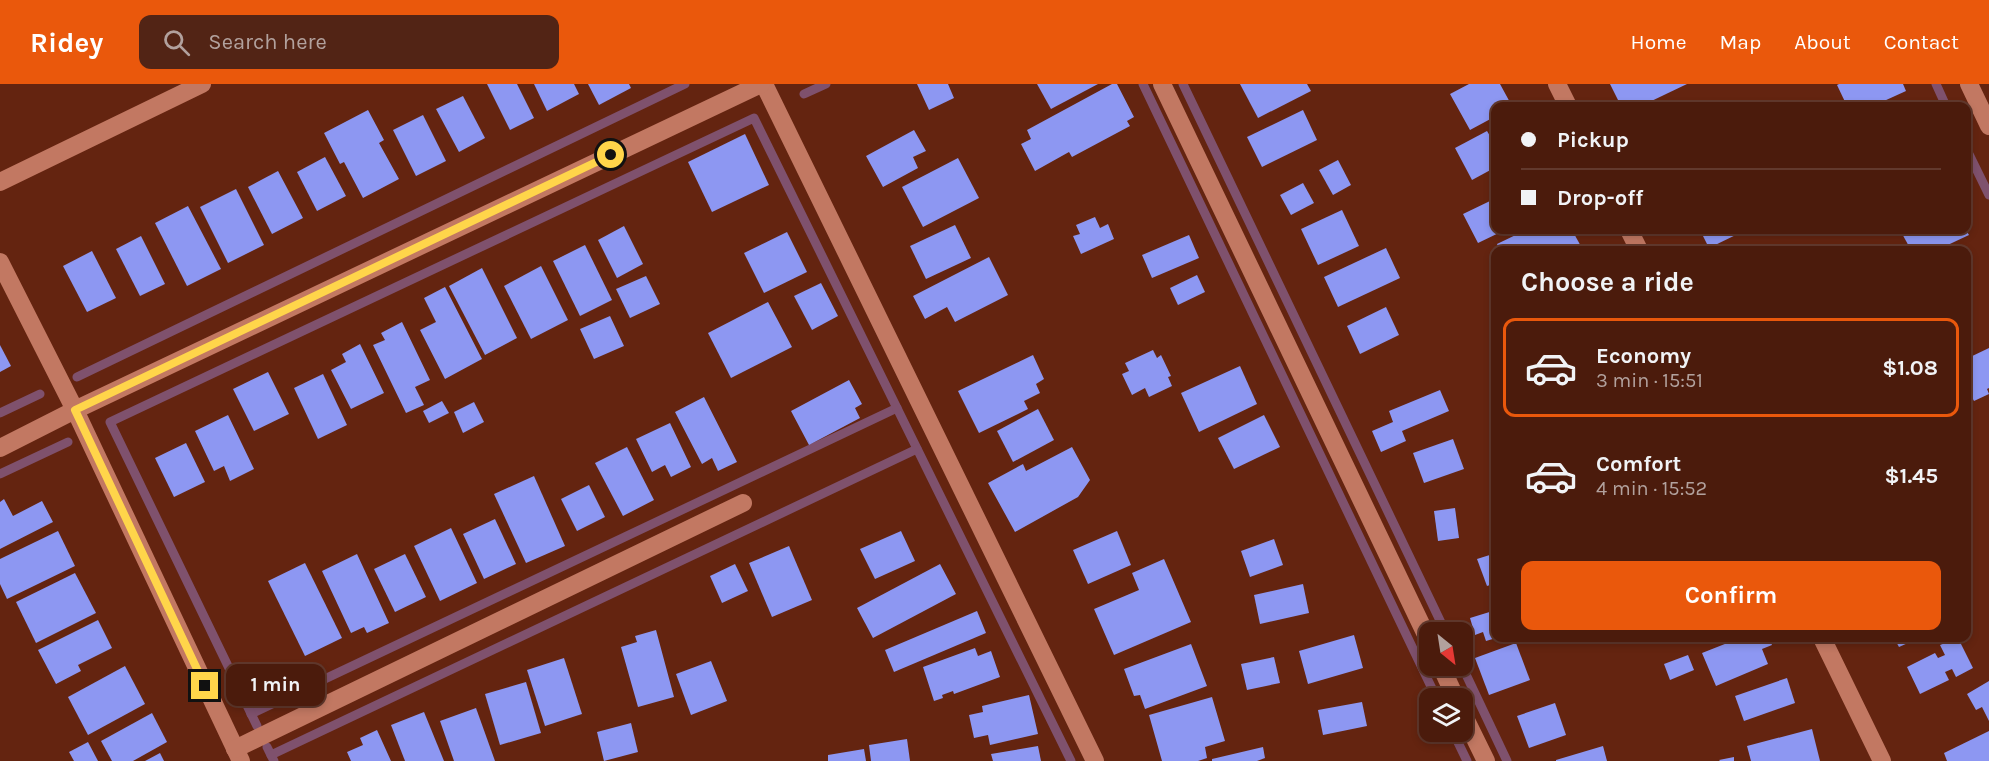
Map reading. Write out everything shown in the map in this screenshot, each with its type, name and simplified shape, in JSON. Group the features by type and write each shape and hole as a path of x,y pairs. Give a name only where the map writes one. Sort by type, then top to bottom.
{"street":[{"path":"0,182 202,84"},
{"path":"0,447 763,84 1095,761"},
{"path":"1162,84 1420,622"},
{"path":"1557,84 1566,102"},
{"path":"1969,84 1989,126"},
{"path":"0,262 75,410 238,755 743,503"},
{"path":"1824,642 1882,761"},
{"path":"1473,734 1486,761"}],"building":[{"path":"487,84 517,84 534,118 510,130"},
{"path":"534,84 574,84 579,94 547,111"},
{"path":"588,84 629,84 631,88 599,105"},
{"path":"917,84 948,84 954,98 929,110"},
{"path":"1037,84 1098,84 1051,109"},
{"path":"1112,84 1117,84 1134,117 1127,121 1130,126 1072,157 1069,152 1035,171 1021,144 1031,139 1027,130"},
{"path":"1240,84 1307,84 1311,91 1258,118"},
{"path":"1469,84 1500,84 1510,102 1491,102 1491,119 1470,130 1450,94"},
{"path":"1610,84 1687,84 1649,102 1619,102"},
{"path":"1903,84 1906,91 1882,102 1845,102 1837,85"},
{"path":"463,96 485,138 459,152 436,109"},
{"path":"368,110 384,140 379,143 399,179 363,198 344,162 340,164 324,133"},
{"path":"1303,110 1317,140 1262,167 1247,137"},
{"path":"423,115 446,161 416,176 393,130"},
{"path":"914,130 926,151 913,157 918,168 883,187 866,156"},
{"path":"1487,131 1491,138 1491,170 1472,180 1455,148"},
{"path":"745,134 769,185 712,212 688,162"},
{"path":"325,157 346,196 317,211 297,172"},
{"path":"958,158 979,198 923,227 902,187"},
{"path":"1338,160 1351,185 1333,195 1319,170"},
{"path":"278,171 303,218 272,234 248,187"},
{"path":"1303,183 1314,203 1291,215 1280,195"},
{"path":"236,189 264,245 228,263 200,207"},
{"path":"1490,201 1491,234 1497,234 1478,243 1463,214"},
{"path":"188,206 221,269 187,286 155,223"},
{"path":"1342,210 1359,246 1318,265 1301,229"},
{"path":"1095,217 1100,228 1108,224 1114,239 1081,254 1073,236 1080,234 1076,225"},
{"path":"955,225 971,258 926,279 910,246"},
{"path":"624,226 643,264 617,278 598,240"},
{"path":"787,232 807,272 764,293 744,253"},
{"path":"1518,234 1574,234 1581,246 1498,246 1497,244"},
{"path":"1702,234 1738,234 1713,246 1708,246"},
{"path":"1902,234 1969,235 1946,246 1909,246"},
{"path":"1189,235 1199,258 1152,278 1142,255"},
{"path":"141,236 165,284 140,296 116,249"},
{"path":"585,245 612,300 580,316 553,261"},
{"path":"1386,248 1400,278 1338,307 1324,277"},
{"path":"92,251 116,298 87,312 63,266"},
{"path":"989,257 1008,295 955,322 947,307 925,319 913,296"},
{"path":"541,266 568,320 531,339 504,286"},
{"path":"482,268 517,338 485,355 449,286"},
{"path":"1197,275 1205,292 1178,305 1170,288"},
{"path":"646,276 660,304 630,318 616,289"},
{"path":"821,283 838,316 812,330 794,296"},
{"path":"445,287 482,359 445,379 420,330 436,322 424,298"},
{"path":"768,302 792,347 731,378 708,333"},
{"path":"1386,307 1399,335 1360,354 1347,326"},
{"path":"610,316 624,346 594,359 580,329"},
{"path":"402,322 430,380 415,387 424,405 406,413 373,345 385,340 381,333"},
{"path":"360,344 384,393 351,409 331,370 346,362 342,354"},
{"path":"0,345 11,366 0,372"},
{"path":"1989,348 1989,388 1987,389 1989,394 1974,401 1971,395 1971,357"},
{"path":"1153,350 1157,358 1161,355 1171,376 1168,377 1172,386 1149,397 1145,388 1132,395 1122,374 1129,371 1125,363"},
{"path":"1033,355 1044,379 1036,384 1040,393 1024,401 1028,409 979,433 958,391"},
{"path":"1240,366 1257,404 1199,432 1181,393"},
{"path":"268,372 289,414 254,431 233,389"},
{"path":"323,374 347,425 318,439 294,388"},
{"path":"849,380 862,404 855,408 860,418 809,445 791,411"},
{"path":"1440,390 1449,411 1402,431 1406,441 1381,452 1372,431 1393,422 1389,411"},
{"path":"704,397 737,462 718,471 712,458 702,464 675,412"},
{"path":"442,401 449,413 429,423 423,411"},
{"path":"474,402 484,422 463,433 454,412"},
{"path":"1038,409 1054,440 1013,462 997,431"},
{"path":"228,415 254,469 230,481 224,466 214,471 195,431"},
{"path":"1264,415 1280,447 1234,469 1218,438"},
{"path":"670,423 691,467 671,477 665,465 652,472 636,439"},
{"path":"1453,439 1464,469 1424,483 1413,453"},
{"path":"186,443 205,482 174,497 155,458"},
{"path":"627,447 654,500 623,516 595,463"},
{"path":"1072,447 1090,480 1078,497 1015,532 988,483 1023,464 1026,471"},
{"path":"534,476 565,546 526,563 494,494"},
{"path":"589,485 605,517 577,531 561,499"},
{"path":"4,499 13,516 42,501 53,522 0,549 0,502"},
{"path":"1455,508 1459,538 1438,541 1434,511"},
{"path":"495,519 516,564 484,579 463,534"},
{"path":"451,528 477,583 440,601 414,546"},
{"path":"58,531 75,566 7,599 0,584 0,559"},
{"path":"901,531 915,561 875,579 860,549"},
{"path":"1117,531 1131,565 1088,584 1073,550"},
{"path":"1274,539 1283,565 1250,577 1241,551"},
{"path":"789,546 812,600 772,617 749,563"},
{"path":"357,554 389,623 367,633 364,627 351,633 322,571"},
{"path":"405,554 426,597 395,612 374,569"},
{"path":"1491,555 1491,585 1487,586 1477,559"},
{"path":"1164,559 1191,622 1114,655 1094,609 1139,590 1132,573"},
{"path":"305,563 342,638 305,656 268,581"},
{"path":"735,564 748,591 722,603 710,576"},
{"path":"940,564 956,594 873,638 857,608"},
{"path":"75,573 96,613 36,643 16,602"},
{"path":"1303,584 1309,613 1260,624 1254,595"},
{"path":"977,611 986,633 894,672 885,650"},
{"path":"1491,612 1491,640 1486,641 1483,632 1475,635 1470,618"},
{"path":"98,620 112,648 78,665 81,671 56,684 38,650"},
{"path":"656,630 674,697 638,707 621,647 637,642 635,636"},
{"path":"1354,635 1363,668 1308,684 1299,651"},
{"path":"1730,642 1771,642 1772,645 1762,649 1768,664 1716,686 1702,653"},
{"path":"1896,642 1910,642 1899,647"},
{"path":"1948,642 1960,642 1973,668 1956,677 1952,669 1945,672 1949,680 1920,694 1907,667 1935,653 1938,658 1945,655 1940,645"},
{"path":"1516,643 1530,680 1489,695 1475,658"},
{"path":"1191,644 1207,686 1145,709 1140,695 1134,696 1124,669"},
{"path":"975,648 978,656 991,651 1000,677 954,694 953,691 942,695 943,698 934,701 923,667"},
{"path":"1688,655 1694,670 1670,680 1664,664"},
{"path":"1274,657 1280,683 1247,690 1241,664"},
{"path":"564,658 582,714 545,726 527,670"},
{"path":"711,661 727,701 691,715 676,674"},
{"path":"125,666 145,704 88,735 68,697"},
{"path":"1787,678 1795,703 1744,721 1735,696"},
{"path":"1989,681 1989,721 1982,707 1976,710 1967,694"},
{"path":"526,682 541,733 500,745 485,694"},
{"path":"1029,695 1038,734 990,745 988,735 974,738 969,715 983,712 982,706"},
{"path":"1212,697 1225,741 1205,747 1207,758 1198,761 1162,761 1149,715"},
{"path":"1362,702 1367,726 1323,735 1318,710"},
{"path":"1555,703 1566,735 1529,748 1517,716"},
{"path":"476,708 495,761 454,761 440,721"},
{"path":"424,712 444,761 405,761 391,725"},
{"path":"152,713 167,742 133,761 112,761 101,741"},
{"path":"631,723 638,752 604,761 597,732"},
{"path":"1812,729 1820,761 1751,761 1747,746"},
{"path":"377,730 391,761 351,761 347,752 363,745 360,738"},
{"path":"1989,731 1989,761 1947,761 1944,753"},
{"path":"907,739 910,761 871,761 869,745"},
{"path":"88,742 98,761 74,761 69,752"},
{"path":"1038,746 1041,761 993,761 991,754"},
{"path":"1603,746 1607,761 1556,761 1556,760"},
{"path":"1263,747 1265,758 1257,761 1212,761 1212,759"},
{"path":"864,749 866,761 828,761 828,755"},
{"path":"160,753 164,761 145,761"},
{"path":"1734,757 1734,761 1719,760"}],"waterway":[{"path":"77,377 685,84"},
{"path":"804,94 826,84"},
{"path":"1143,84 1432,688"},
{"path":"1183,84 1441,622"},
{"path":"1936,84 1944,102"},
{"path":"257,726 110,422 754,118 1071,761"},
{"path":"1971,158 1989,195"},
{"path":"0,413 40,394"},
{"path":"251,714 897,408"},
{"path":"0,474 68,442"},
{"path":"271,755 917,449"},
{"path":"1467,676 1507,761"},
{"path":"1458,742 1467,761"},
{"path":"267,747 274,761"}],"route":[{"path":"205,686 75,410 611,155"}]}
